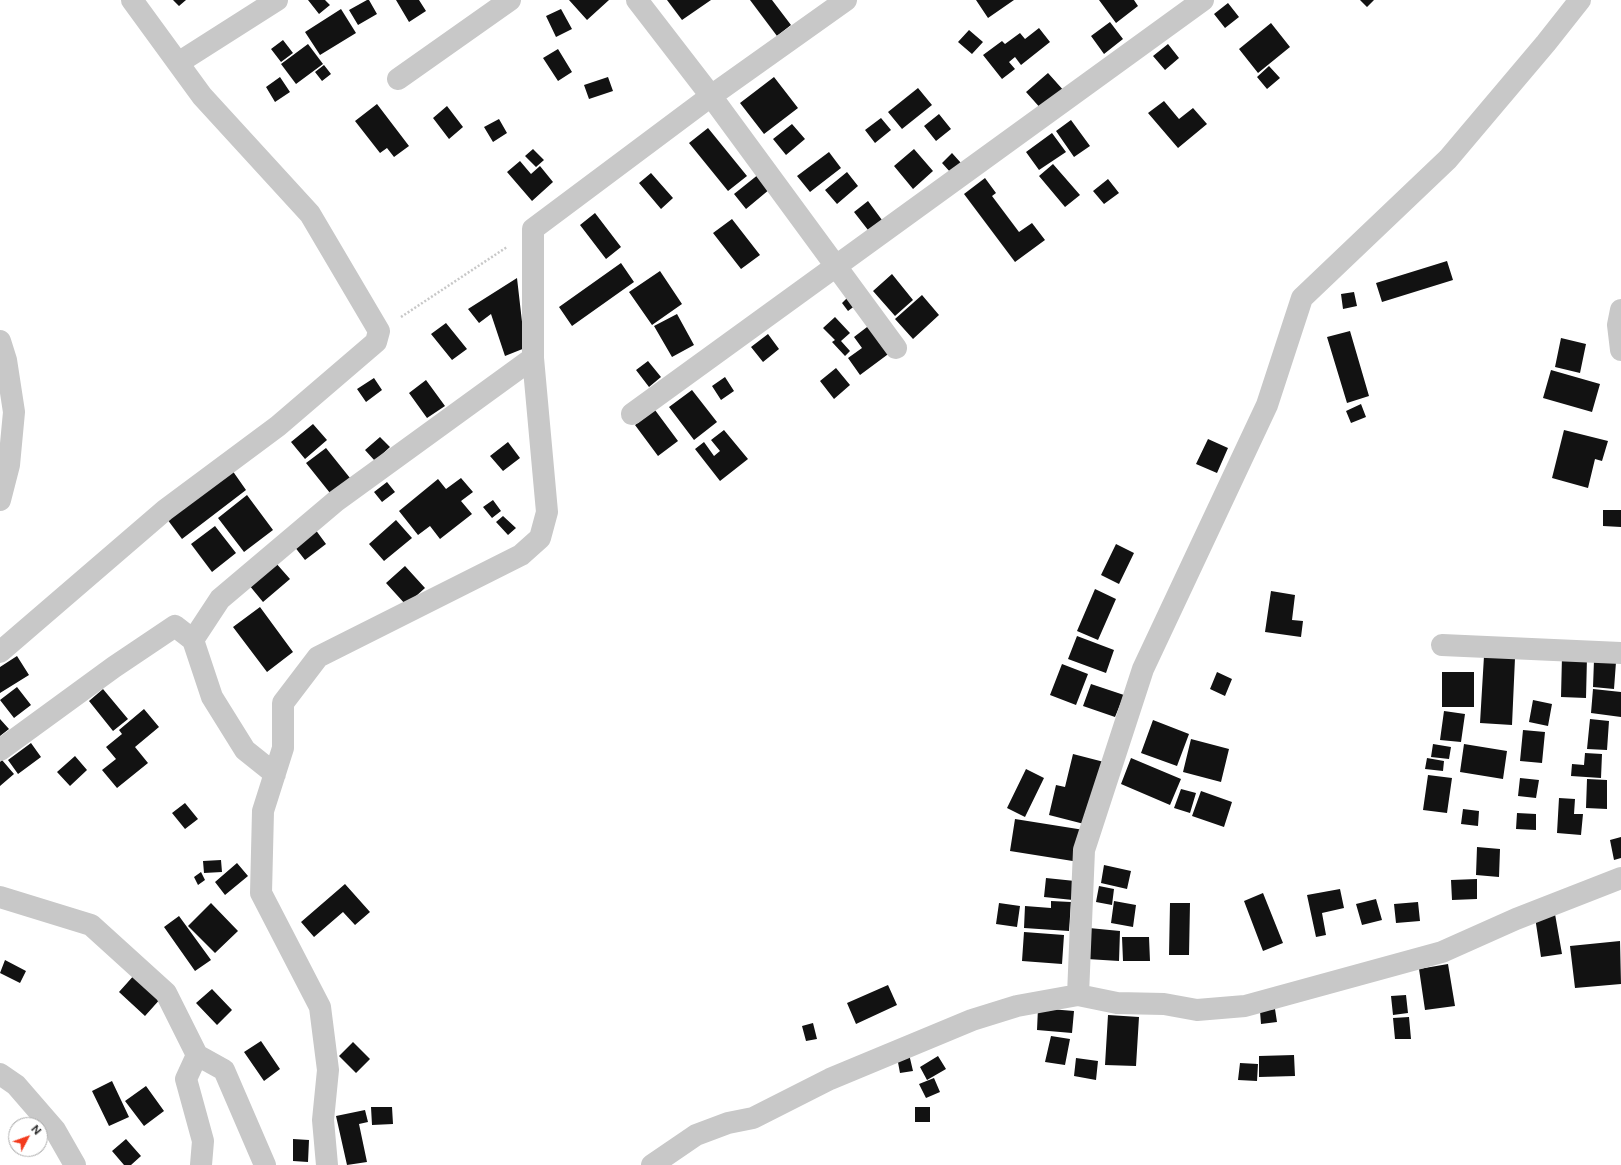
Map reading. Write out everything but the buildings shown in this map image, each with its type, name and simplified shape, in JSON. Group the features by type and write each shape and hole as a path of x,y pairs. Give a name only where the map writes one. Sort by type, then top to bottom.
{"street":[{"path":"0,652 165,510 278,426 376,342 379,331 310,214 202,96 132,0"},
{"path":"178,63 277,0"},
{"path":"398,80 510,0"},
{"path":"637,0 711,96 896,348"},
{"path":"327,1165 323,1120 328,1070 320,1007 261,893 263,811 283,748 283,703 318,657 521,555 540,538 547,512 533,358 533,229 711,96 846,0"},
{"path":"632,414 1203,0"},
{"path":"1078,995 1084,850 1143,669 1267,405 1302,298 1448,158 1546,43 1580,0"},
{"path":"1621,310 1618,325 1621,350"},
{"path":"0,341 6,360 14,412 9,464 0,500"},
{"path":"193,640 220,599 336,501 533,358"},
{"path":"0,750 114,667 175,626 193,640 212,696 245,750 275,774"},
{"path":"1442,645 1621,653"},
{"path":"652,1165 696,1135 728,1123 753,1118 830,1079 972,1020 1017,1006 1078,995 1117,1003 1164,1004 1197,1010 1245,1006 1442,952 1516,919 1621,878"},
{"path":"0,897 91,924 166,993 197,1055 224,1070 265,1165"},
{"path":"197,1055 186,1079 202,1141 201,1165"},
{"path":"0,1074 16,1085 55,1130 75,1165"}],"path":[{"path":"379,331 533,229"}]}
